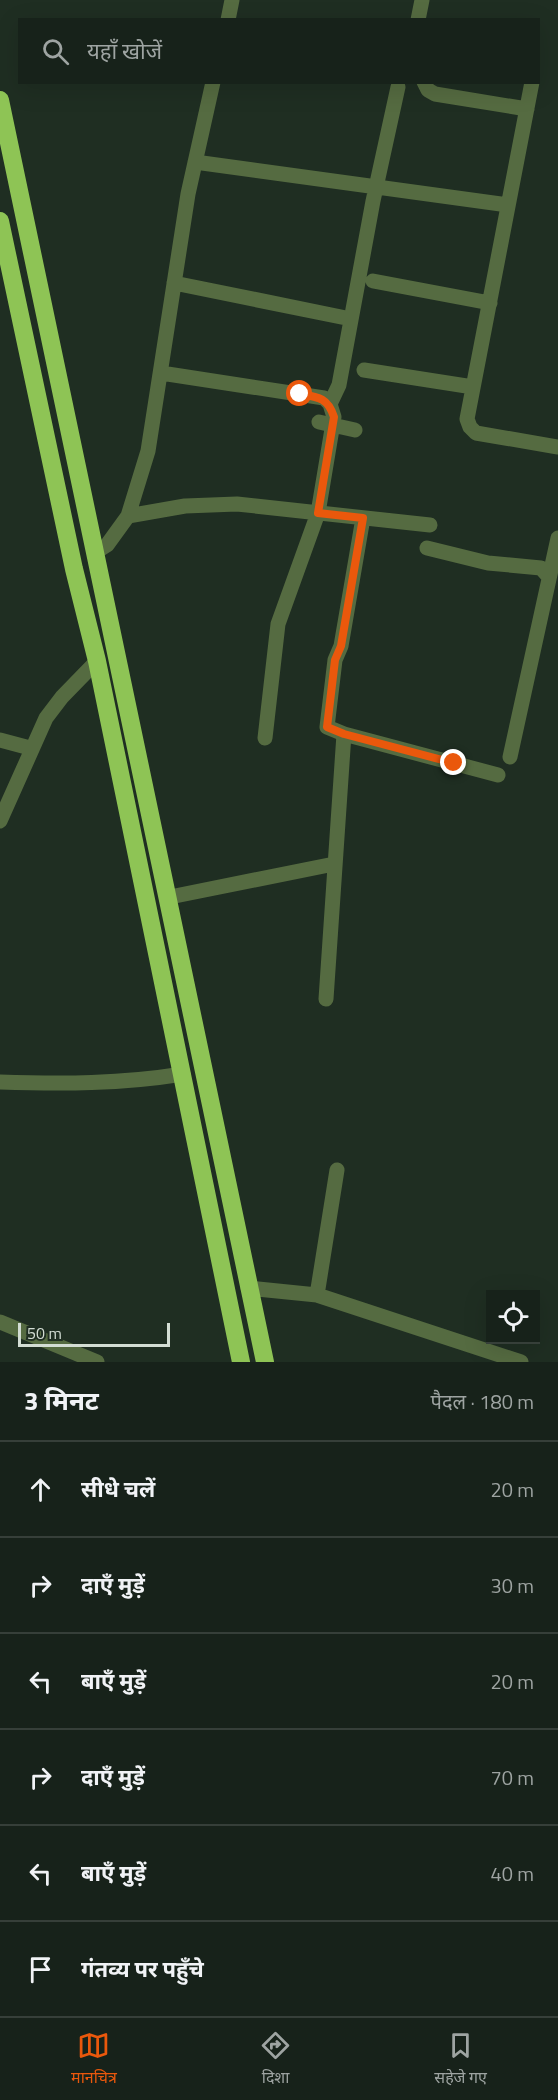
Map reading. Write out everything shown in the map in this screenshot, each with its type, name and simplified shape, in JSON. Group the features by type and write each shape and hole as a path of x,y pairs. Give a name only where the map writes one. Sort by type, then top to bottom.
{"highway":[{"path":"0,100 170,897 248,1288 265,1362"},
{"path":"0,221 74,569 97,661 241,1362"}],"street":[{"path":"228,18 232,0"},
{"path":"418,18 422,0"},
{"path":"96,552 107,545 128,516 148,451 195,162 213,84"},
{"path":"425,84 428,90 435,94 527,109"},
{"path":"532,84 467,419 470,427 476,433 558,447"},
{"path":"330,404 339,385 376,187 398,87"},
{"path":"195,162 508,205"},
{"path":"373,281 490,303"},
{"path":"174,283 351,319"},
{"path":"364,370 473,387"},
{"path":"161,373 324,398 330,404 334,417 326,423 318,513 278,624 265,738"},
{"path":"326,423 355,430"},
{"path":"128,516 185,506 214,505 429,525"},
{"path":"363,518 341,646 335,660 327,727 344,734 498,775"},
{"path":"510,757 549,577 556,559 558,538"},
{"path":"427,548 488,563 541,568 549,577"},
{"path":"0,821 30,748 46,718 62,697 97,661"},
{"path":"326,999 344,734"},
{"path":"0,740 30,748"},
{"path":"170,897 334,864"},
{"path":"0,1082 78,1085 133,1082 183,1074"},
{"path":"317,1295 338,1170"},
{"path":"248,1288 317,1295 521,1362"},
{"path":"0,1322 97,1362"}],"route":[{"path":"300,394 324,398 330,404 334,417 318,513 363,518 341,646 335,660 327,727 344,734 454,763"}]}
